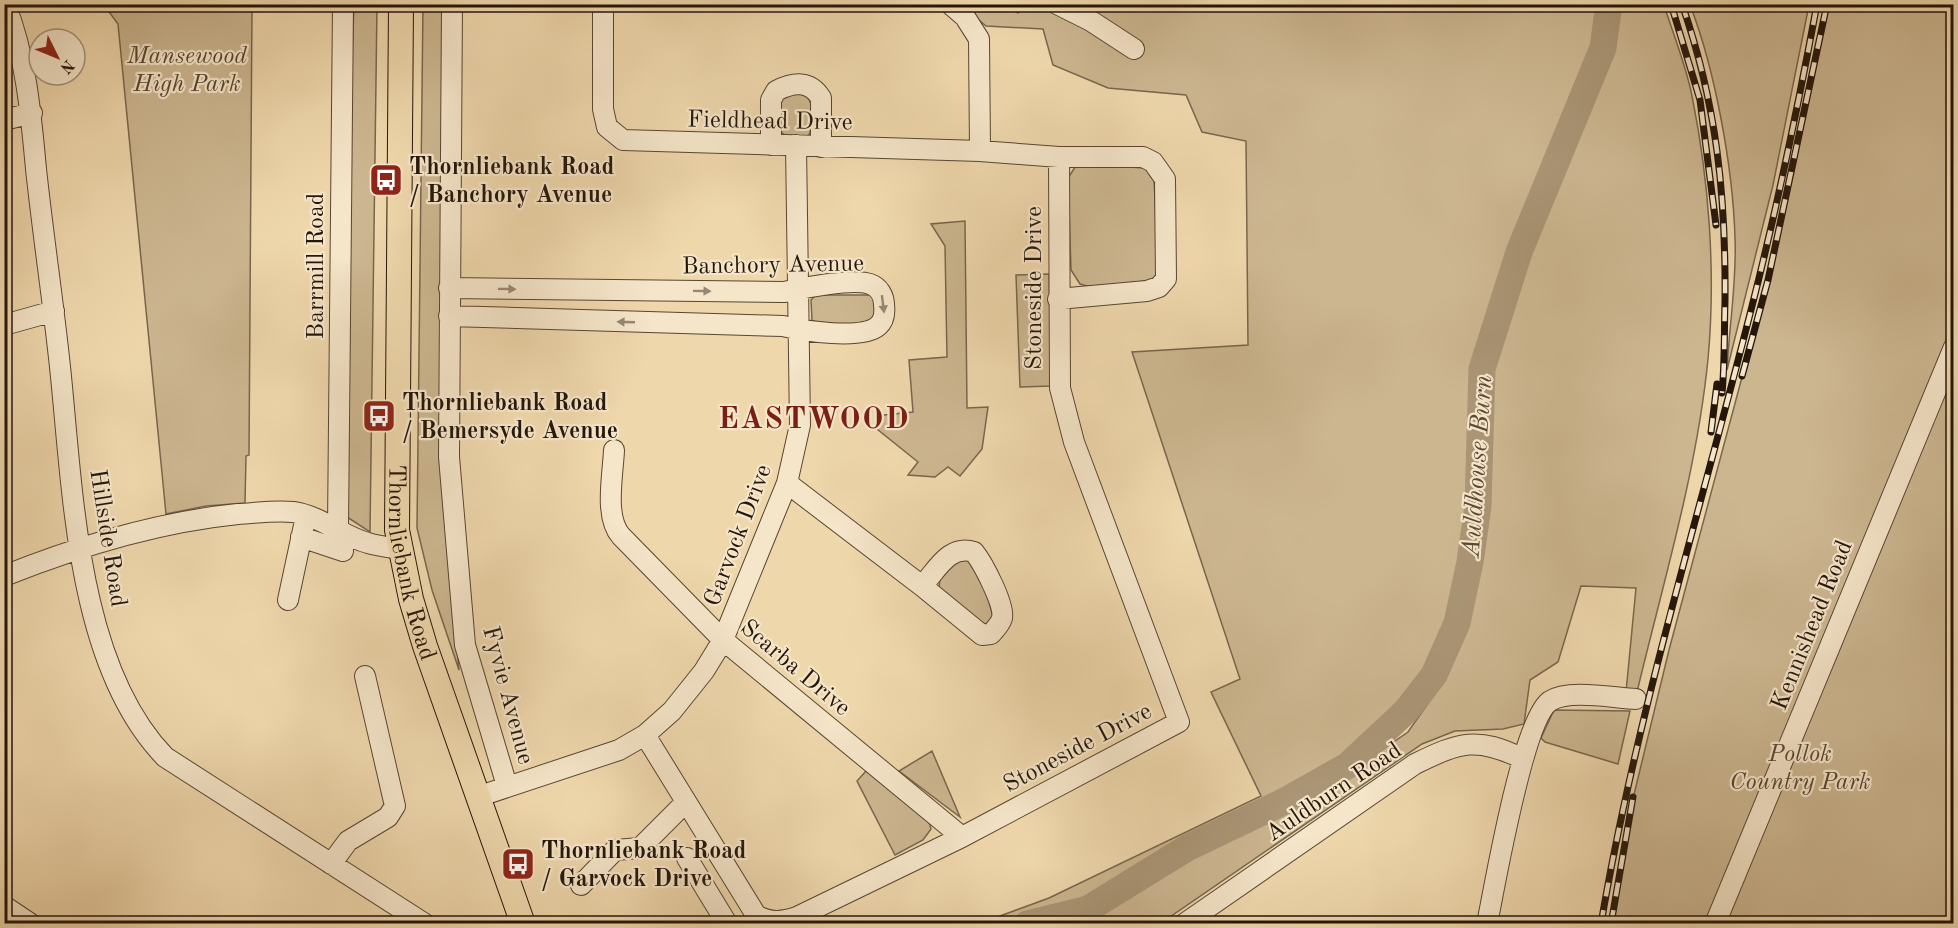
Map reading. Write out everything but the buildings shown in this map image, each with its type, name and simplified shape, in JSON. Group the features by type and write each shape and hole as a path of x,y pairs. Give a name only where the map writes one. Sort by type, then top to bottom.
{"main road":[{"name":"Thornliebank Road","path":"400,4 397,530 421,632 523,924"}],"street":[{"name":"Hillside Road","path":"5,4 32,113 79,548 102,645 118,691 135,721 152,745 165,758 213,791 425,924"},
{"name":"Barrmill Road","path":"338,528 343,4"},
{"name":"Fyvie Avenue","path":"452,4 449,457 465,645 507,786"},
{"name":"Fieldhead Drive","path":"603,4 603,109 608,127 623,140 980,151 1059,157 1143,157 1153,162 1165,179 1168,268 1166,279 1159,287 1147,291 1058,299"},
{"path":"950,4 965,17 980,39 980,151"},
{"path":"1057,4 1091,21 1134,49"},
{"path":"771,145 771,100 776,91 799,83 808,85 821,98 821,147"},
{"path":"4,120 32,113"},
{"name":"Garvock Drive","path":"477,797 620,750 645,735 672,711 704,671 723,640 787,483 800,426 801,330 796,146"},
{"name":"Stoneside Drive","path":"645,735 756,915 764,922 780,922 796,917 962,837 1179,722 1066,414 1059,382 1059,157"},
{"name":"Banchory Avenue","path":"449,288 784,292 869,283 878,288 884,298 885,310 883,321 876,328 864,332 814,333 783,326 449,316"},
{"path":"4,325 54,311"},
{"name":"Kennishead Road","path":"1715,924 1953,347"},
{"name":"Scarba Drive","path":"614,450 614,528 723,640 962,837"},
{"path":"787,483 982,635 991,634 1002,620 1003,612 998,598 980,559 974,552 966,550 951,553 922,586"},
{"path":"4,576 79,548 146,530 213,516 265,512 293,512 338,528 368,543 400,549"},
{"path":"288,600 306,516"},
{"path":"301,537 343,551"},
{"path":"331,864 348,841 388,817 396,806 364,677"},
{"path":"1487,924 1523,759 1536,719 1549,702 1566,695 1636,699"},
{"name":"Auldburn Road","path":"1184,924 1415,764 1464,744 1484,743 1499,747 1523,759"},
{"path":"581,885 615,850 640,848 685,803"},
{"path":"687,858 726,922"},
{"path":"708,891 731,877"},
{"path":"4,906 31,924"}],"green space":[{"path":"1025,4 1601,5 1598,19 1599,48 1509,266 1477,371 1472,491 1456,592 1430,661 1394,713 1335,767 1070,906 1007,923 981,923 1049,898 1261,796 1211,692 1240,679 1132,352 1248,345 1246,141 1202,132 1186,95 1108,88 1053,65 1043,29 986,26 961,5 1006,5 1018,13"},
{"name":"Mansewood High Park","path":"104,5 252,5 249,455 246,456 245,503 206,506 166,514 118,24"},
{"path":"354,5 377,5 370,532 347,517 347,198"},
{"path":"423,5 446,5 444,501 459,670 432,590 417,528"},
{"path":"1615,5 1664,5 1686,73 1698,128 1707,193 1711,260 1708,359 1696,443 1688,485 1637,692 1626,692 1636,588 1581,586 1558,662 1530,680 1524,724 1503,729 1455,731 1422,744 1161,923 1056,924 1097,909 1125,895 1223,839 1331,785 1408,732 1441,685 1483,507 1491,372 1525,255 1610,51"},
{"path":"1690,5 1809,5 1773,185 1727,370 1735,254 1731,181 1715,88"},
{"name":"Pollok Country Park","path":"1827,5 1953,5 1953,923 1611,924 1631,807 1669,650 1768,280"},
{"path":"797,93 806,95 813,110 813,121 808,137 787,137 780,131 780,100"},
{"path":"1077,164 1145,168 1154,181 1159,271 1154,280 1091,287 1080,284 1071,270 1068,178"},
{"path":"965,221 967,408 988,407 982,449 960,476 948,467 935,477 908,475 918,462 877,429 884,415 913,412 909,360 947,357 945,246 931,224"},
{"path":"1049,274 1052,386 1020,387 1016,275"},
{"path":"816,295 871,295 879,299 873,324 819,326 812,320 811,300"},
{"path":"969,558 996,611 989,625 985,625 939,588 940,579 955,560"},
{"path":"1554,710 1630,711 1618,764 1545,742 1541,738"},
{"path":"932,751 960,817 899,771"},
{"path":"866,771 928,818 931,829 923,840 895,855 857,781"}],"waterway":[{"name":"Auldhouse Burn","path":"1027,924 1088,909 1187,848 1285,801 1347,766 1406,711 1434,675 1457,623 1470,562 1478,506 1482,369 1519,252 1603,48 1609,4"}],"railway":[{"path":"1671,4 1700,100 1716,225"},
{"path":"1682,4 1704,78 1721,188 1725,263 1722,393"},
{"path":"1601,924 1616,842 1653,680 1739,359 1767,244 1817,4"},
{"path":"1742,376 1768,280 1827,4"},
{"path":"1711,432 1717,384"},
{"path":"1611,924 1633,797"}],"place":[{"name":"Thornliebank Road / Banchory Avenue","path":"386,180"},
{"name":"Thornliebank Road / Bemersyde Avenue","path":"379,416"},
{"name":"Thornliebank Road / Garvock Drive","path":"518,864"}],"district":[{"name":"EASTWOOD","path":"814,418"}]}
